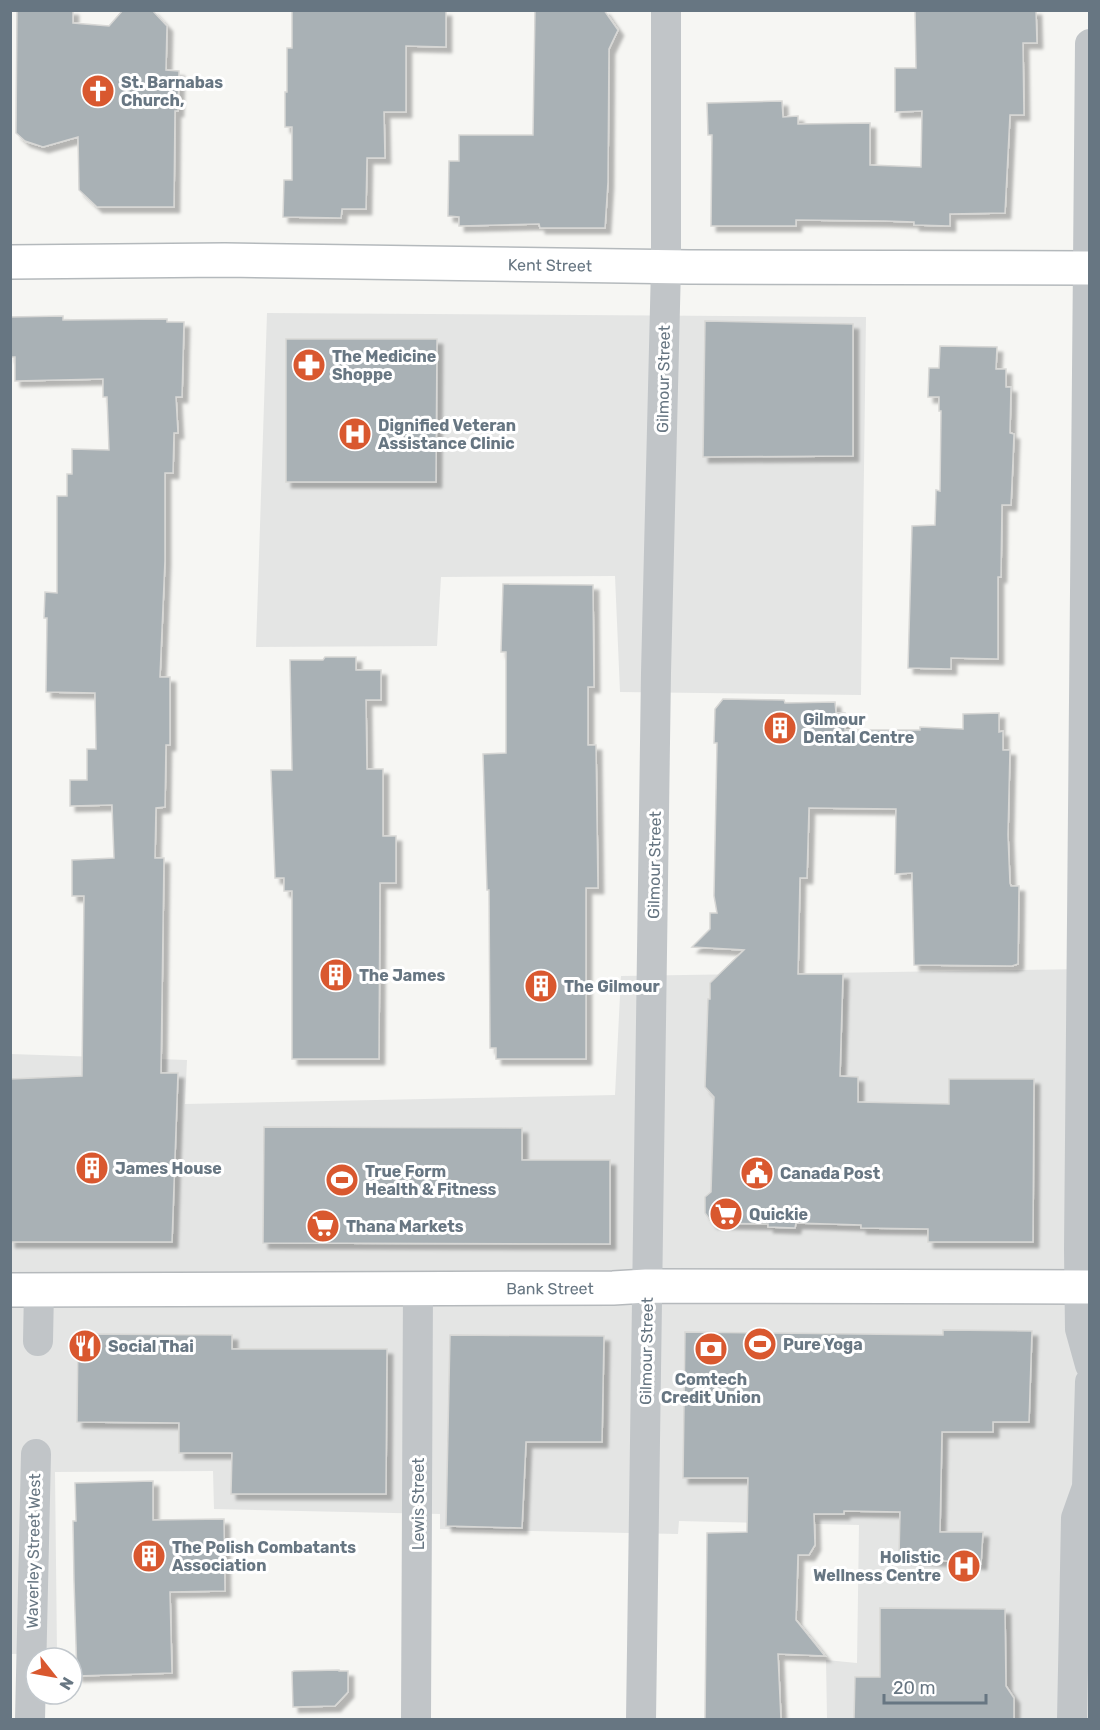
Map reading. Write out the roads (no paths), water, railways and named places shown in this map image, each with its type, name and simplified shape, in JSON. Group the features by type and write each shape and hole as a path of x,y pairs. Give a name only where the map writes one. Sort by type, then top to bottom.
{"main road":[{"name":"Kent Street","path":"10,262 225,260 666,266 1088,268"},
{"name":"Bank Street","path":"25,1290 646,1286 1085,1287"}],"street":[{"name":"Gilmour Street","path":"641,1719 646,1286 666,266 666,10"},
{"path":"1089,44 1079,1238 1085,1287 1080,1329 1089,1365"},
{"name":"Lewis Street","path":"416,1719 418,1288"},
{"path":"25,1290 38,1341"},
{"path":"1072,1719 1076,1518 1087,1487 1089,1382"},
{"name":"Waverley Street West","path":"30,1719 36,1454"}],"place":[{"name":"St. Barnabas Church,","path":"98,91"},
{"name":"The Medicine Shoppe","path":"309,365"},
{"name":"Dignified Veteran Assistance Clinic","path":"355,434"},
{"name":"Gilmour Dental Centre","path":"780,728"},
{"name":"The James","path":"336,975"},
{"name":"The Gilmour","path":"541,986"},
{"name":"James House","path":"92,1168"},
{"name":"Canada Post","path":"757,1173"},
{"name":"True Form Health & Fitness","path":"342,1180"},
{"name":"Quickie","path":"726,1214"},
{"name":"Thana Markets","path":"323,1226"},
{"name":"Pure Yoga","path":"760,1344"},
{"name":"Social Thai","path":"85,1346"},
{"name":"Comtech Credit Union","path":"711,1349"},
{"name":"The Polish Combatants Association","path":"149,1556"},
{"name":"Holistic Wellness Centre","path":"964,1566"}]}
